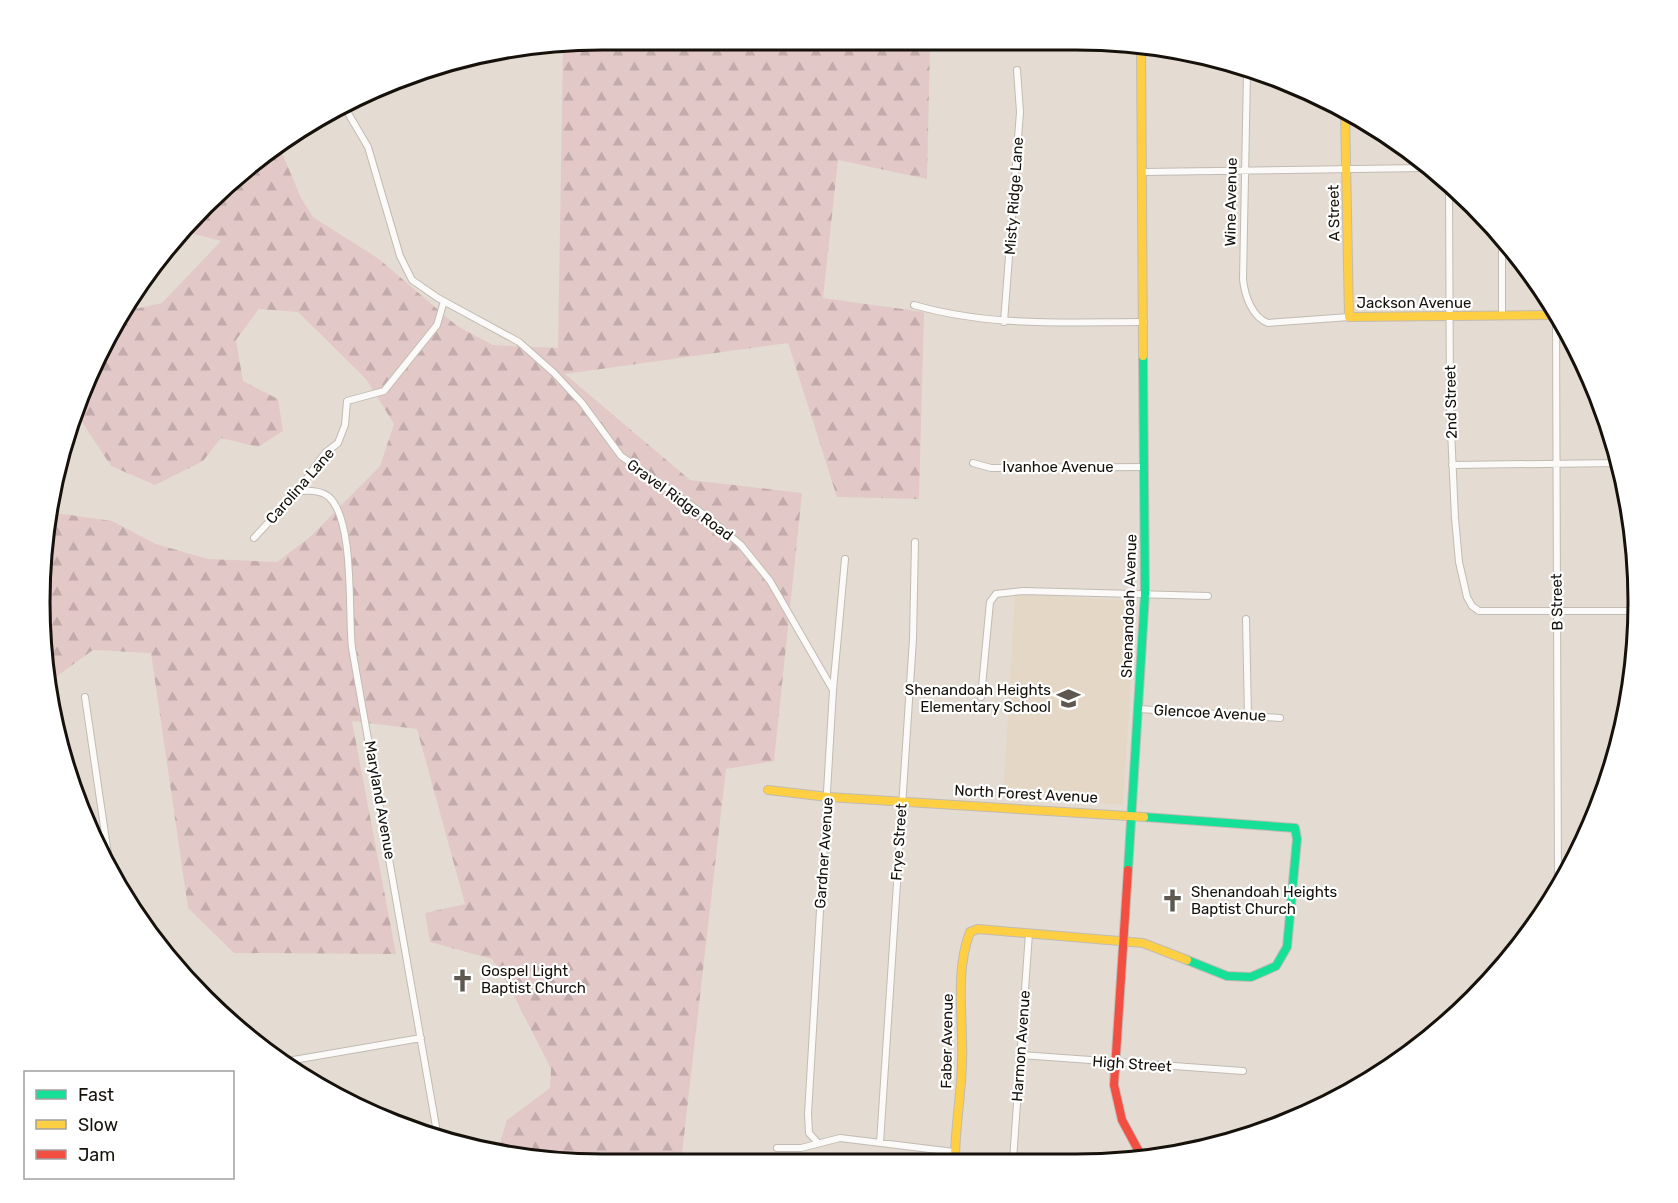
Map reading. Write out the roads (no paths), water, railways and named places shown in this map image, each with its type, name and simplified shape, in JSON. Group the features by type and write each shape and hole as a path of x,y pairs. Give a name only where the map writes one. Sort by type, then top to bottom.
{"street":[{"name":"Shenandoah Avenue","path":"1138,1150 1117,1108 1114,1085 1133,814 1145,594 1141,53"},
{"name":"Misty Ridge Lane","path":"1004,322 1020,112 1017,70"},
{"name":"Wine Avenue","path":"1247,77 1243,283 1255,313 1268,323"},
{"name":"Gravel Ridge Road","path":"347,111 368,147 400,256 412,280 444,301 519,342 554,373 582,403 621,456 692,505 730,535 758,565 789,611 833,690"},
{"name":"A Street","path":"1345,119 1349,317"},
{"path":"1142,172 1418,168"},
{"name":"2nd Street","path":"1449,194 1452,465 1459,562 1467,597 1476,610 1557,611"},
{"path":"1502,250 1502,316"},
{"name":"Carolina Lane","path":"254,538 297,492 326,453 338,443 345,425 347,401 384,391 437,325 444,301"},
{"path":"914,305 938,312 1004,322 1144,322"},
{"name":"Jackson Avenue","path":"1268,323 1349,317 1548,315"},
{"name":"B Street","path":"1558,331 1554,463 1558,872"},
{"path":"1452,465 1611,463"},
{"name":"Ivanhoe Avenue","path":"973,464 992,468 1144,467"},
{"name":"Maryland Avenue","path":"297,492 313,491 329,498 339,512 342,525 351,596 351,648 436,1128"},
{"name":"Frye Street","path":"880,1143 915,592 915,542"},
{"name":"Gardner Avenue","path":"818,1143 809,1133 808,1114 833,690 845,559"},
{"path":"981,698 990,602 996,594 1023,591 1208,596"},
{"path":"1557,611 1628,611"},
{"path":"1246,619 1248,716"},
{"path":"85,697 107,848"},
{"name":"Glencoe Avenue","path":"1139,709 1280,718"},
{"name":"North Forest Avenue","path":"768,790 828,797 1133,814 1293,826 1297,839 1285,954 1269,971 1251,977 1232,977 1216,973 1157,946 1124,940"},
{"name":"Faber Avenue","path":"955,1154 962,1065 960,1017 962,973 968,936 978,929 1029,933"},
{"path":"1029,933 1124,940"},
{"name":"Harmon Avenue","path":"1013,1154 1029,933"},
{"path":"295,1060 421,1038"},
{"name":"High Street","path":"1021,1056 1243,1071"},
{"path":"777,1148 801,1148 840,1138 943,1154"}],"place":[{"name":"Shenandoah Heights Elementary School","path":"1069,699"},
{"name":"Shenandoah Heights Baptist Church","path":"1173,901"},
{"name":"Gospel Light Baptist Church","path":"463,980"}]}
